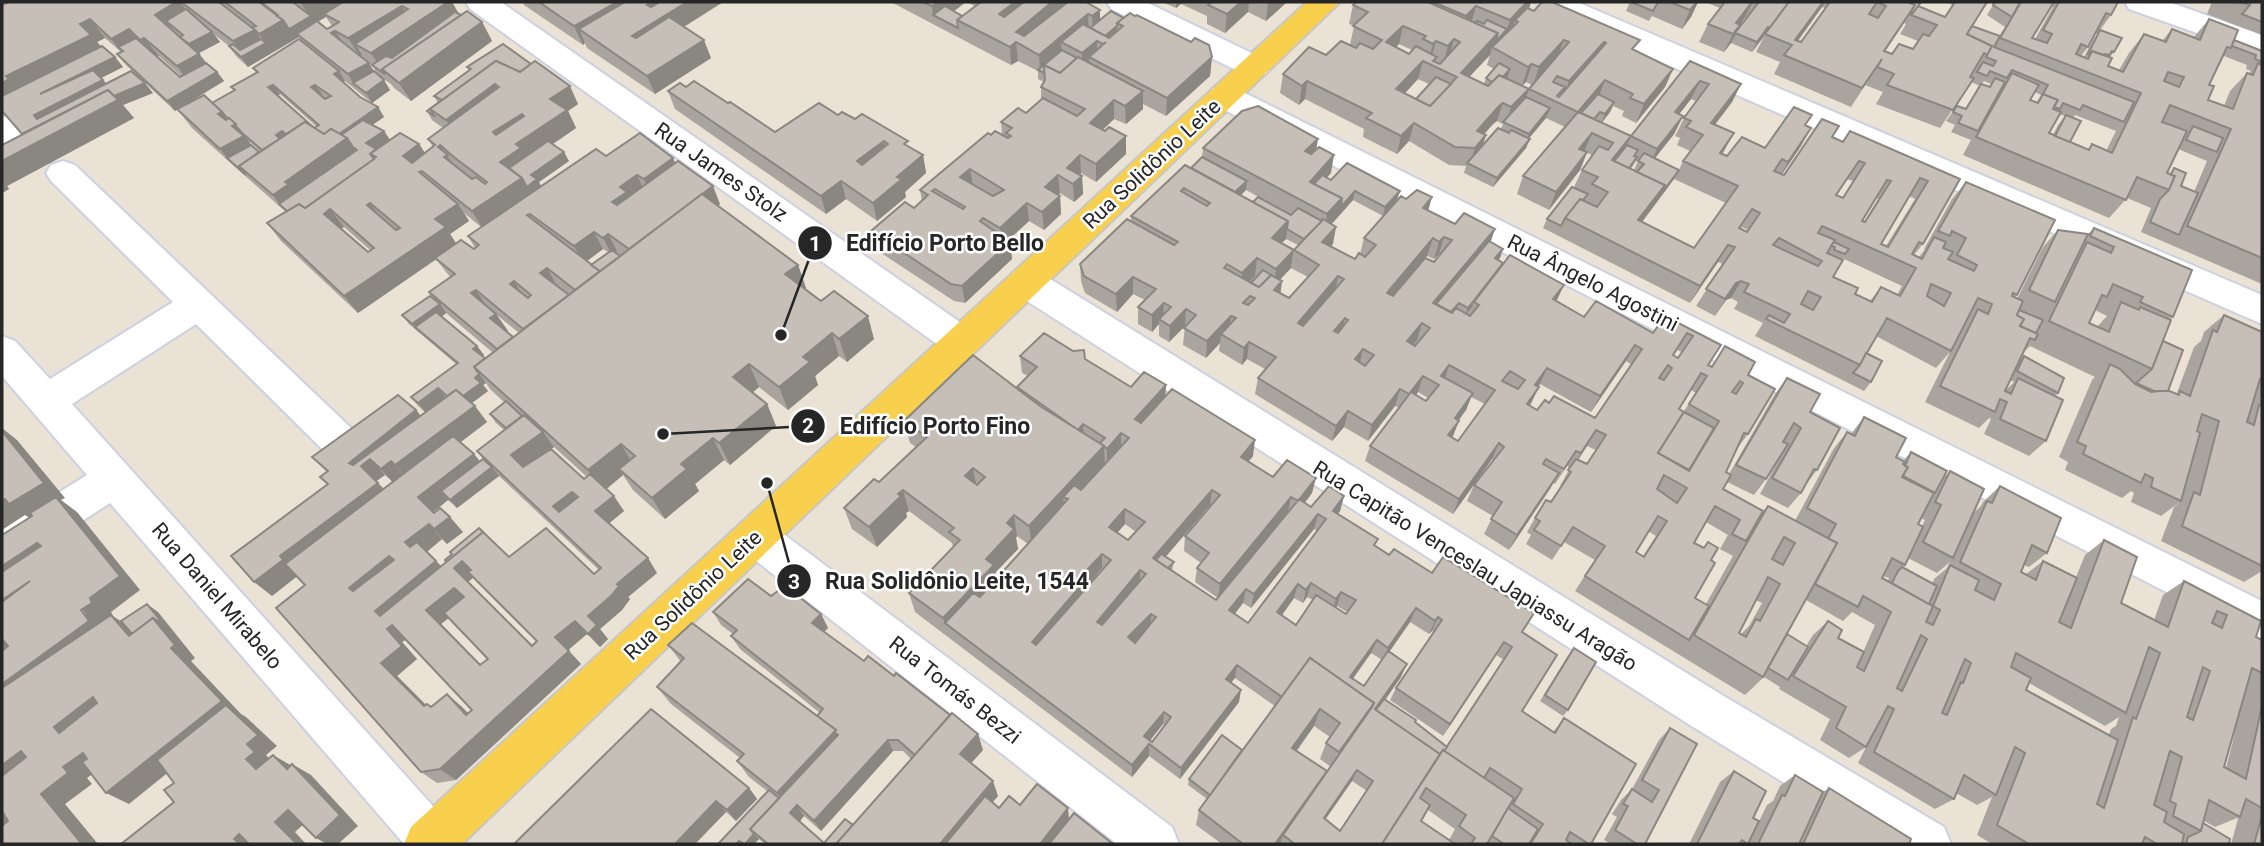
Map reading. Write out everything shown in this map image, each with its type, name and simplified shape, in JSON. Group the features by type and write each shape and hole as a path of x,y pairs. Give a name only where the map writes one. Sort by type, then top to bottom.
{"main road":[{"name":"Rua Solidônio Leite","path":"430,843 1325,2"}],"street":[{"name":"Rua James Stolz","path":"481,2 961,342"},
{"path":"1122,2 1255,67"},
{"path":"1551,2 2262,310"},
{"path":"2140,2 2262,46"},
{"name":"Rua Ângelo Agostini","path":"1224,96 2262,622"},
{"path":"2,127 16,150 2,161"},
{"path":"63,173 338,440"},
{"name":"Rua Capitão Venceslau Japiassu Aragão","path":"1026,282 1706,710 1927,844"},
{"path":"44,402 198,304"},
{"name":"Rua Daniel Mirabelo","path":"2,351 430,843"},
{"path":"2,550 114,479"},
{"name":"Rua Tomás Bezzi","path":"755,536 1155,844"}],"building":[{"path":"9,2 176,2 155,15 199,54 177,66 129,29 111,39 90,19 80,24 91,35 6,76 9,79 2,83 2,5"},
{"path":"181,2 219,2 255,30 233,41"},
{"path":"225,2 259,2 283,20 259,34 252,27 256,26"},
{"path":"261,2 296,2 294,3 311,16 289,29 278,15"},
{"path":"343,2 448,2 371,53 355,44 408,9 402,6 348,38 335,31 331,33 369,63 348,74 297,34 317,21 327,29 339,22 324,14"},
{"path":"539,2 617,2 574,26"},
{"path":"625,2 652,2 647,5 651,7 660,2 687,2 632,36 636,38 669,17 704,40 647,76 579,29"},
{"path":"981,2 1015,2 999,14 1004,17 1024,2 1052,2 1016,32 1024,36 1068,2 1086,2 1100,10 1092,16 1088,14 1039,55 1016,42 1010,47 957,20"},
{"path":"1212,2 1241,2 1227,14 1208,5"},
{"path":"1356,2 1428,2 1498,33 1461,73 1488,86 1499,75 1529,89 1511,107 1503,103 1499,106 1477,131 1486,135 1475,148 1455,147 1414,123 1401,136 1366,118 1372,113 1307,81 1302,86 1283,74 1309,47 1326,55 1341,41 1356,48 1360,43 1373,49 1382,40 1353,26 1368,12 1353,5","holes":["1403,26 1426,36 1423,39 1433,44 1436,41 1448,46 1454,39 1460,42 1440,64 1433,61 1437,57 1416,46 1409,54 1386,42","1423,61 1457,77 1430,106 1396,89"]},
{"path":"1433,2 1527,2 1510,20 1476,6 1466,16"},
{"path":"1542,2 1552,2 1640,40 1632,49 1673,69 1644,104 1630,98 1633,94 1605,80 1578,112 1529,89 1569,42 1564,40 1539,67 1532,64 1528,67 1492,47 1518,22 1515,20 1527,8 1534,11","holes":["1604,42 1606,43 1559,97 1557,96 1565,87 1553,82 1557,76 1569,81"]},
{"path":"1631,2 1658,2 1653,11"},
{"path":"1670,2 1697,2 1690,10"},
{"path":"1725,2 1752,2 1736,23 1740,25 1733,34 1708,24"},
{"path":"1759,2 1789,2 1757,42 1735,33"},
{"path":"1789,2 1823,2 1795,40 1801,42 1830,2 1877,2 1908,2 1915,5 1884,51 1892,54 1899,44 1913,49 1923,34 1929,36 1937,25 1911,15 1918,6 1945,17 1955,2 1987,2 1967,34 1992,46 1988,55 1984,53 1970,77 1974,78 1953,110 1887,85 1894,74 1877,67 1882,59 1862,88 1784,55 1792,45 1765,34","holes":["1877,2 1886,6 1878,18 1869,14"]},
{"path":"1908,2 1921,2 1910,14 1915,5"},
{"path":"1995,2 2020,2 2012,17 1993,5"},
{"path":"2021,2 2054,2 2032,38 2047,43 2052,34 2043,30 2059,2 2118,2 2111,15 2106,13 2088,47 2081,44 2076,54 2088,59 2092,51 2112,58 2108,66 2123,72 2144,34 2166,42 2172,29 2200,40 2209,19 2238,30 2231,48 2227,47 2209,85 2214,86 2208,100 2233,109 2247,73 2253,75 2258,63 2262,65 2262,258 2187,226 2231,129 2170,105 2162,122 2187,131 2167,173 2175,176 2169,190 2137,177 2126,200 1976,137 2012,73 2039,85 2030,100 2038,103 2043,94 2058,100 2053,109 2061,112 2049,133 2089,150 2092,144 2112,153 2141,93 2000,38","holes":["2168,72 2184,77 2179,87 2164,81"]},
{"path":"2251,2 2262,2 2262,22 2242,14"},
{"path":"945,6 962,16 957,20 958,28 933,15"},
{"path":"186,9 212,32 189,44 180,37 183,35 166,21"},
{"path":"467,11 482,22 399,83 382,69"},
{"path":"1111,11 1124,18 1105,36 1090,28"},
{"path":"455,12 461,15 382,69 385,74 372,65 386,56 392,58"},
{"path":"1130,13 1191,42 1195,38 1209,45 1212,57 1167,98 1089,57 1106,42 1103,44 1097,41 1082,53 1061,42 1083,24 1109,38 1123,26 1117,23"},
{"path":"1487,20 1507,29 1496,42 1498,33 1475,23 1477,21 1484,24"},
{"path":"1972,26 2000,36 1994,47 2134,102 2124,122 2083,105 2080,110 2063,103 2060,109 2054,107 2058,100 2043,94 2048,85 2012,70 2007,78 1990,71 1987,76 1977,72 1983,62 1993,66 1996,61 1986,57 1992,46 1967,34"},
{"path":"2100,30 2122,38 2114,52 2109,55 2092,51 2088,54"},
{"path":"136,38 180,77 206,63 217,72 167,101 117,54 123,51 118,47"},
{"path":"261,39 266,43 241,57 229,46 233,44 240,50"},
{"path":"299,39 339,71 334,74 360,97 378,107 339,134 331,129 324,134 314,128 319,125 273,85 268,87 312,126 305,122 286,134 282,131 276,135 280,139 262,150 212,103 235,90 231,87 258,72 253,68","holes":["315,85 331,96 325,99 311,87"]},
{"path":"2234,40 2262,51 2262,62 2255,59 2256,55 2232,46"},
{"path":"503,44 531,64 520,72 496,61 430,109 435,117 427,111 442,100 434,96 471,69 467,67"},
{"path":"102,46 115,57 40,94 93,70 103,80 34,115 37,119 131,71 145,83 114,96 108,90 22,134 2,111 2,96"},
{"path":"1062,50 1077,58 1060,73 1044,65"},
{"path":"1078,57 1143,91 1125,106 1114,100 1090,123 1105,131 1109,127 1126,136 1096,164 1080,155 1067,168 1082,176 1073,184 1058,175 1045,187 1060,196 1042,212 1027,203 1000,228 983,218 980,221 1010,242 962,286 951,284 871,231 905,202 914,208 928,195 920,190 988,133 991,135 995,131 1008,138 1011,136 1006,133 1012,128 1001,122 1018,108 1026,113 1043,98 1077,116 1085,109 1041,87 1045,80 1044,65 1060,73","holes":["970,169 1004,190 993,196 960,177","935,189 965,207 963,209 932,191"]},
{"path":"496,61 520,72 535,61 570,86 550,99 567,110 516,144 521,148 500,162 522,178 472,211 422,171 419,172 458,204 435,219 446,227 344,296 267,223 299,204 305,208 376,157 370,154 400,133 419,144 403,156 412,163 435,145 428,139 499,87 495,84 446,120 430,109","holes":["522,114 524,116 496,135 493,132","440,145 487,182 485,184 476,177 472,179 444,157 448,155 438,147","370,203 400,228 396,230 367,205","330,209 374,248 368,252 324,214"]},
{"path":"1690,61 1741,84 1711,123 1734,133 1720,153 1727,156 1742,137 1765,148 1794,107 1812,115 1805,125 1811,128 1788,162 1782,159 1774,171 1784,175 1822,119 1839,126 1832,137 1843,142 1850,131 1960,179 1923,244 1919,242 1912,254 1922,259 1934,237 1946,242 1943,248 1953,252 1948,259 1974,271 1977,265 1957,255 1966,238 1952,231 1950,236 1938,231 1966,182 2055,220 2017,295 2013,293 2012,296 2023,301 2017,315 2024,319 2020,326 2038,334 2035,340 2030,338 2005,391 2011,394 2018,378 2063,400 2046,441 2000,419 2007,402 2000,399 1995,412 1940,386 1978,309 1988,314 1992,304 1978,298 1951,351 1887,318 1860,365 1766,319 1769,315 1784,323 1790,314 1744,292 1749,284 1741,281 1736,283 1725,299 1706,289 1735,247 1728,245 1700,286 1565,218 1580,199 1597,207 1608,192 1592,184 1598,177 1582,170 1599,146 1608,150 1613,143 1592,133 1579,149 1587,152 1556,192 1523,176 1578,112 1631,136","holes":["1700,81 1709,84 1684,118 1691,121 1686,127 1703,135 1683,161 1738,186 1694,248 1638,220 1665,185 1612,160 1631,136 1657,149 1683,116 1675,112","1859,161 1865,163 1843,198 1836,195","1920,178 1928,181 1888,247 1881,244","1887,180 1891,181 1865,222 1862,221","1752,209 1760,213 1747,232 1739,228","1822,226 1916,268 1900,296 1881,287 1872,302 1855,294 1858,288 1833,277 1843,260 1827,253 1835,240 1818,233","1779,238 1822,261 1818,266 1773,245","1931,284 1951,293 1944,306 1927,296","1808,291 1821,297 1813,310 1801,304"]},
{"path":"1499,63 1510,69 1503,77 1499,75 1492,82 1486,78"},
{"path":"374,71 384,80 366,93 353,83"},
{"path":"1436,77 1451,84 1430,106 1416,99"},
{"path":"1995,78 2005,82 1978,131 1958,123 1962,116 1953,112 1957,106 1966,109 1981,84 1990,87"},
{"path":"694,81 775,132 819,103 838,115 842,112 855,119 862,114 908,141 904,144 923,155 897,177 902,179 873,203 841,181 821,196 668,91 680,83 686,87","holes":["884,141 888,144 862,165 857,161"]},
{"path":"108,90 118,100 2,161 2,145"},
{"path":"1598,94 1614,102 1605,114 1600,112 1594,119 1581,113"},
{"path":"204,95 222,112 218,114 226,120 229,118 236,124 232,126 244,136 220,149 177,109"},
{"path":"1526,97 1550,108 1529,134 1503,122"},
{"path":"1258,106 1318,139 1305,151 1311,154 1319,147 1334,155 1310,182 1342,198 1327,214 1203,148 1242,111"},
{"path":"2066,115 2081,121 2070,142 2055,136"},
{"path":"363,120 384,131 366,143 376,149 370,154 374,159 305,208 299,204 287,211 279,204 357,150 341,135"},
{"path":"305,122 324,134 331,129 347,138 285,182 289,184 273,195 239,166"},
{"path":"2193,126 2223,138 2217,152 2186,140"},
{"path":"1498,128 1509,133 1511,130 1530,139 1497,178 1467,163"},
{"path":"640,133 673,158 644,179 637,175 620,187 627,192 612,202 617,205 678,161 713,186 629,249 608,234 603,238 594,232 574,246 530,214 527,215 600,271 575,290 547,268 540,273 569,295 523,329 476,290 471,293 496,314 490,318 513,337 497,349 429,292 455,274 435,258 461,240 474,249 479,245 468,236 596,149 606,156","holes":["514,281 531,295 528,298 510,284"]},
{"path":"548,141 564,152 531,175 537,179 527,187 522,178 509,168"},
{"path":"251,145 259,152 239,166 246,175 227,158"},
{"path":"1627,145 1638,150 1634,156 1637,157 1629,168 1614,161"},
{"path":"1644,153 1679,170 1661,194 1665,185 1637,172 1644,164 1638,161"},
{"path":"1202,157 1247,181 1235,192 1191,168"},
{"path":"1347,163 1400,191 1385,207 1355,191 1341,207 1342,198 1314,184 1322,175 1331,180"},
{"path":"1185,165 1288,221 1272,238 1294,250 1323,219 1336,227 1322,242 1355,259 1359,253 1365,257 1376,245 1364,238 1401,196 1406,199 1417,190 1432,197 1423,208 1455,224 1464,213 1495,229 1433,303 1452,313 1456,308 1470,316 1479,305 1474,302 1510,255 1564,285 1553,299 1584,317 1596,301 1653,333 1665,316 1721,345 1708,365 1712,367 1725,346 1755,362 1748,375 1775,389 1748,434 1744,433 1726,472 1731,475 1723,489 1763,511 1746,541 1732,534 1740,520 1715,506 1694,543 1704,548 1708,542 1718,548 1711,560 1715,563 1695,598 1709,606 1689,640 1585,576 1605,546 1573,527 1561,546 1534,530 1540,521 1535,518 1546,500 1551,502 1571,472 1568,470 1576,459 1587,464 1606,435 1596,430 1581,453 1576,451 1564,469 1546,459 1543,464 1559,473 1517,535 1491,519 1502,502 1474,485 1504,447 1499,443 1459,499 1370,446 1411,392 1426,401 1439,385 1423,376 1409,394 1400,389 1372,425 1348,411 1336,426 1258,378 1276,357 1249,342 1244,348 1221,334 1236,318 1231,316 1207,341 1184,328 1196,315 1186,309 1170,326 1159,319 1171,307 1164,303 1152,315 1138,307 1156,289 1133,277 1116,294 1084,276 1080,264 1127,219 1174,245 1178,242 1131,216","holes":["1184,188 1210,203 1207,206 1181,191","1444,237 1452,240 1434,262 1425,258 1393,296 1387,293 1433,238 1439,242","1294,250 1319,265 1289,298 1274,290 1282,281 1271,275 1259,287 1224,268 1227,264 1242,273 1257,258 1276,269","1338,276 1344,279 1303,326 1298,323","1250,296 1255,298 1248,305 1243,303","1345,318 1348,320 1338,333 1334,331","1422,323 1430,328 1415,346 1407,341","1687,333 1693,336 1678,358 1673,355","1635,345 1642,349 1595,418 1554,396 1549,403 1545,400 1537,410 1527,404 1539,387 1535,385 1547,368 1600,396","1363,349 1374,355 1365,366 1355,359","1449,365 1495,390 1458,441 1448,435 1459,421 1455,418 1473,393 1441,376","1668,365 1672,368 1664,380 1659,378","1510,371 1525,380 1518,389 1502,381","1701,373 1707,376 1689,404 1719,421 1689,471 1658,453 1684,412 1679,409","1740,381 1743,383 1736,394 1732,392","1664,475 1687,488 1677,503 1657,489","1658,516 1667,521 1644,557 1636,552"]},
{"path":"2174,168 2186,173 2181,186 2198,193 2179,235 2150,222 2160,199 2169,190 2175,176 2171,175"},
{"path":"1572,187 1588,194 1583,200 1580,199 1561,226 1547,219"},
{"path":"702,194 798,265 785,274 821,301 834,291 868,316 839,339 832,333 803,357 810,362 779,387 749,364 733,377 767,404 719,443 713,438 681,464 687,469 652,498 619,469 635,456 621,444 588,470 474,367"},
{"path":"1258,197 1291,215 1298,208 1322,221 1304,239 1287,229 1288,221 1253,202"},
{"path":"2094,228 2192,270 2173,317 2140,302 2143,297 2113,284 2107,297 2102,295 2089,323 2109,332 2121,302 2171,320 2152,369 2049,321 2087,242 2111,253 2114,247 2090,236"},
{"path":"2058,230 2088,234 2055,302 2029,290"},
{"path":"1489,241 1503,249 1495,258 1503,263 1468,308 1459,303 1451,312 1436,304"},
{"path":"1834,242 1849,249 1845,254 1834,250 1835,247 1831,246"},
{"path":"612,250 620,256 600,271 591,265"},
{"path":"1263,270 1271,275 1259,287 1251,283"},
{"path":"430,296 440,304 412,324 402,315"},
{"path":"2019,310 2043,320 2036,333 2020,326 2024,319 2017,315"},
{"path":"436,312 477,346 473,349 485,358 474,367 479,374 475,378 481,383 463,396 456,390 447,396 438,388 418,403 411,397 458,363 415,327"},
{"path":"2224,315 2262,332 2262,380 2260,379 2247,422 2254,425 2259,405 2262,406 2262,566 2182,526 2194,492 2200,495 2219,421 2202,414 2197,431 2200,433 2181,501 2151,487 2153,478 2145,474 2141,483 2083,454 2086,446 2077,442 2110,364 2120,369 2135,384 2151,392 2167,390 2179,395 2180,391 2190,396 2213,330 2217,332"},
{"path":"1044,333 1073,351 1084,350 1085,359 1131,387 1144,372 1166,385 1135,419 1141,423 1172,389 1255,440 1241,457 1273,477 1287,460 1316,478 1299,499 1311,507 1329,486 1344,496 1333,511 1378,539 1374,545 1389,555 1394,549 1432,573 1443,557 1534,613 1522,632 1557,655 1522,711 1555,733 1564,718 1636,764 1591,844 1570,832 1566,840 1572,844 1532,844 1543,824 1513,804 1522,789 1490,768 1484,778 1444,751 1512,647 1504,642 1450,724 1396,688 1442,620 1438,617 1435,621 1416,608 1388,648 1377,640 1350,677 1364,686 1388,651 1407,664 1375,709 1440,754 1382,844 1295,844 1283,835 1374,703 1310,658 1282,697 1237,665 1226,679 1241,690 1181,768 1149,744 1132,765 945,623 973,593 980,597 1068,499 1063,497 1074,485 1081,490 1129,438 1121,433 1107,449 1100,443 1105,438 1083,424 1078,430 1017,387 1037,367 1020,356","holes":["1212,490 1220,495 1185,536 1209,553 1197,568 1220,584 1291,497 1298,501 1216,600 1153,558","1125,509 1145,522 1128,540 1109,527","1318,514 1326,519 1248,623 1229,610 1246,589 1254,594","1102,554 1111,560 1036,645 1032,642 1091,574 1087,570","1140,570 1146,574 1102,625 1097,622","1311,583 1336,599 1341,592 1356,600 1346,614 1316,595 1296,625 1277,612 1298,584 1306,590","1151,614 1156,617 1135,643 1128,637","1164,712 1171,717 1152,742 1144,736","1357,770 1373,781 1340,831 1324,818"]},
{"path":"2163,341 2183,350 2168,391 2154,391 2136,383 2152,369"},
{"path":"1866,353 1882,361 1871,382 1853,373"},
{"path":"973,355 1040,406 1104,446 1029,526 1014,515 1007,523 1014,529 986,559 994,565 943,618 909,593 960,540 949,532 954,528 903,490 898,494 901,496 869,527 844,508 874,479 879,482 927,437 904,421","holes":["973,468 985,477 977,485 965,476"]},
{"path":"2024,356 2064,378 2058,393 2017,371"},
{"path":"1787,378 1820,394 1810,412 1840,428 1801,493 1772,478 1801,428 1794,423 1783,442 1788,444 1766,479 1736,465"},
{"path":"456,390 475,406 395,465 391,461 381,469 370,459 361,466 378,483 280,556 283,560 254,582 231,556 328,484 320,477 328,471 312,457 398,395 416,410 349,463 353,465"},
{"path":"506,401 522,416 506,428 490,414"},
{"path":"1684,412 1714,428 1689,470 1658,453"},
{"path":"524,415 543,432 511,455 523,467 551,449 584,479 590,474 614,496 595,511 648,558 617,584 619,586 611,596 588,616 597,625 588,634 575,621 555,637 569,651 440,769 421,772 276,608 305,585 285,564 453,436 474,454 418,497 434,513 440,508 450,517 434,529 429,524 405,542 410,547 417,542 436,561 375,611 380,616 483,532 509,557 546,528 594,574 601,568 477,451","holes":["572,492 578,497 559,512 553,506","389,556 394,560 353,591 349,588","462,561 471,570 468,572 537,641 532,646 454,568","454,588 464,597 444,613 488,659 480,665 426,610","392,625 472,710 466,715 447,694 431,707 427,704 424,706 381,663 402,646 387,629"]},
{"path":"1864,417 1906,438 1896,457 1908,467 1902,477 1934,493 1918,524 1923,527 1905,565 1892,558 1882,578 1933,606 1950,565 1979,580 1975,590 1994,600 2001,584 1960,562 1987,501 1992,503 2000,486 2061,518 2047,553 2032,545 2021,572 2036,580 2043,561 2077,578 2059,622 2071,628 2104,540 2137,557 2121,603 2168,627 2184,581 2261,621 2256,637 2262,640 2262,673 2252,668 2224,767 2246,779 2262,706 2262,808 2246,799 2240,817 2209,800 2201,831 2173,816 2176,804 2170,801 2182,757 2170,751 2154,805 2167,812 2164,822 2184,834 2182,844 2157,844 2145,837 2142,844 2029,844 1997,825 2025,753 2015,747 1996,795 1964,775 1954,799 1874,752 1894,709 1888,706 1866,747 1836,728 1846,707 1793,676 1828,621 1842,630 1838,638 1864,652 1857,667 1864,671 1891,612 1863,596 1858,607 1815,584 1837,543 1828,539 1836,524 1807,508 1847,432 1855,436","holes":["1933,606 1940,610 1933,625 1926,622","2217,611 2227,615 2222,628 2212,623","1921,635 1927,639 1902,691 1897,688","2149,647 2160,653 2136,719 2133,717 2104,808 2097,804 2118,740 2026,690 2031,678 2011,667 2016,653 2126,713","1965,659 1971,663 1963,683 1961,682 1947,715 1942,713","2203,667 2210,671 2193,720 2187,717"]},
{"path":"2,431 44,483 9,504 5,499 2,501"},
{"path":"1911,452 1947,471 1935,493 1903,476"},
{"path":"483,459 492,467 450,500 441,491"},
{"path":"1950,471 1984,489 1953,558 1923,542 1941,505 1935,502"},
{"path":"56,497 120,576 90,598 92,603 81,610 89,621 2,684 2,651 8,646 2,639 2,602 30,581 2,600 2,572 41,546 37,543 2,566 2,535"},
{"path":"1768,506 1837,543 1763,677 1694,635","holes":["1784,537 1795,543 1783,565 1772,559","1768,577 1780,584 1760,621 1756,619 1746,637 1739,633"]},
{"path":"479,528 483,532 446,562 452,554 450,552"},
{"path":"1161,554 1174,562 1168,568 1156,560"},
{"path":"1902,567 1937,586 1929,604 1892,583"},
{"path":"748,579 771,596 785,586 821,614 812,623 864,661 868,656 894,676 896,673 950,715 915,755 898,740 888,740 814,821 797,805 790,813 824,843 845,819 853,825 836,844 768,844 750,829 838,735 834,732 836,730 817,716 823,709 731,636 737,630 713,612"},
{"path":"147,604 163,624 153,618 132,634 121,621"},
{"path":"111,615 129,636 153,618 175,645 171,648 222,701 106,793 82,762 87,759 83,753 63,767 68,773 41,794 82,844 2,844 2,826 8,821 2,811 2,776 26,757 21,751 2,765 2,688","holes":["93,697 97,703 59,733 54,727"]},
{"path":"692,623 836,730 777,793 737,761 744,754 657,687 684,658 668,645"},
{"path":"1787,634 1808,647 1788,680 1768,668"},
{"path":"1574,648 1596,662 1568,710 1545,695"},
{"path":"1310,658 1374,703 1339,752 1326,743 1340,723 1320,709 1292,748 1327,771 1275,844 1243,844 1199,810"},
{"path":"1384,699 1416,720 1415,722 1447,747 1444,751 1440,754 1376,710"},
{"path":"226,705 258,735 247,744 255,752 246,759 256,769 273,755 287,769 292,764 340,815 316,838 288,810 275,822 297,844 249,844 239,834 234,839 240,844 121,844 174,802 164,790 174,783 157,760"},
{"path":"651,709 749,788 727,810 716,801 675,844 514,844"},
{"path":"952,713 978,734 960,754 993,781 940,844 836,844"},
{"path":"1670,728 1697,744 1645,844 1637,844 1615,830 1628,806 1623,804 1632,789 1652,802 1659,790 1642,780"},
{"path":"1222,735 1242,750 1210,795 1189,779"},
{"path":"1443,750 1514,798 1487,844 1471,844 1475,838 1459,826 1466,815 1426,788 1420,798 1430,805 1421,821 1455,844 1382,844"},
{"path":"1734,771 1766,791 1753,818 1759,821 1748,844 1742,840 1739,844 1697,844"},
{"path":"1795,775 1823,792 1799,844 1758,844 1782,795 1785,796"},
{"path":"1037,784 1068,808 1040,844 945,844 985,796 999,808 1009,796 1020,805"},
{"path":"1829,788 1911,839 1909,844 1803,844"},
{"path":"769,790 779,798 750,829 754,834 745,844 739,841 736,844 718,844"},
{"path":"1508,808 1538,829 1529,844 1504,844 1492,836"},
{"path":"1074,813 1113,844 1049,844"},
{"path":"2262,816 2262,844 2254,844"},
{"path":"2203,823 2230,839 2229,844 2186,844 2188,837 2201,831"}],"place":[{"name":"Edifício Porto Bello","path":"781,335"},
{"name":"Edifício Porto Fino","path":"663,434"},
{"name":"Rua Solidônio Leite, 1544","path":"767,483"}]}
